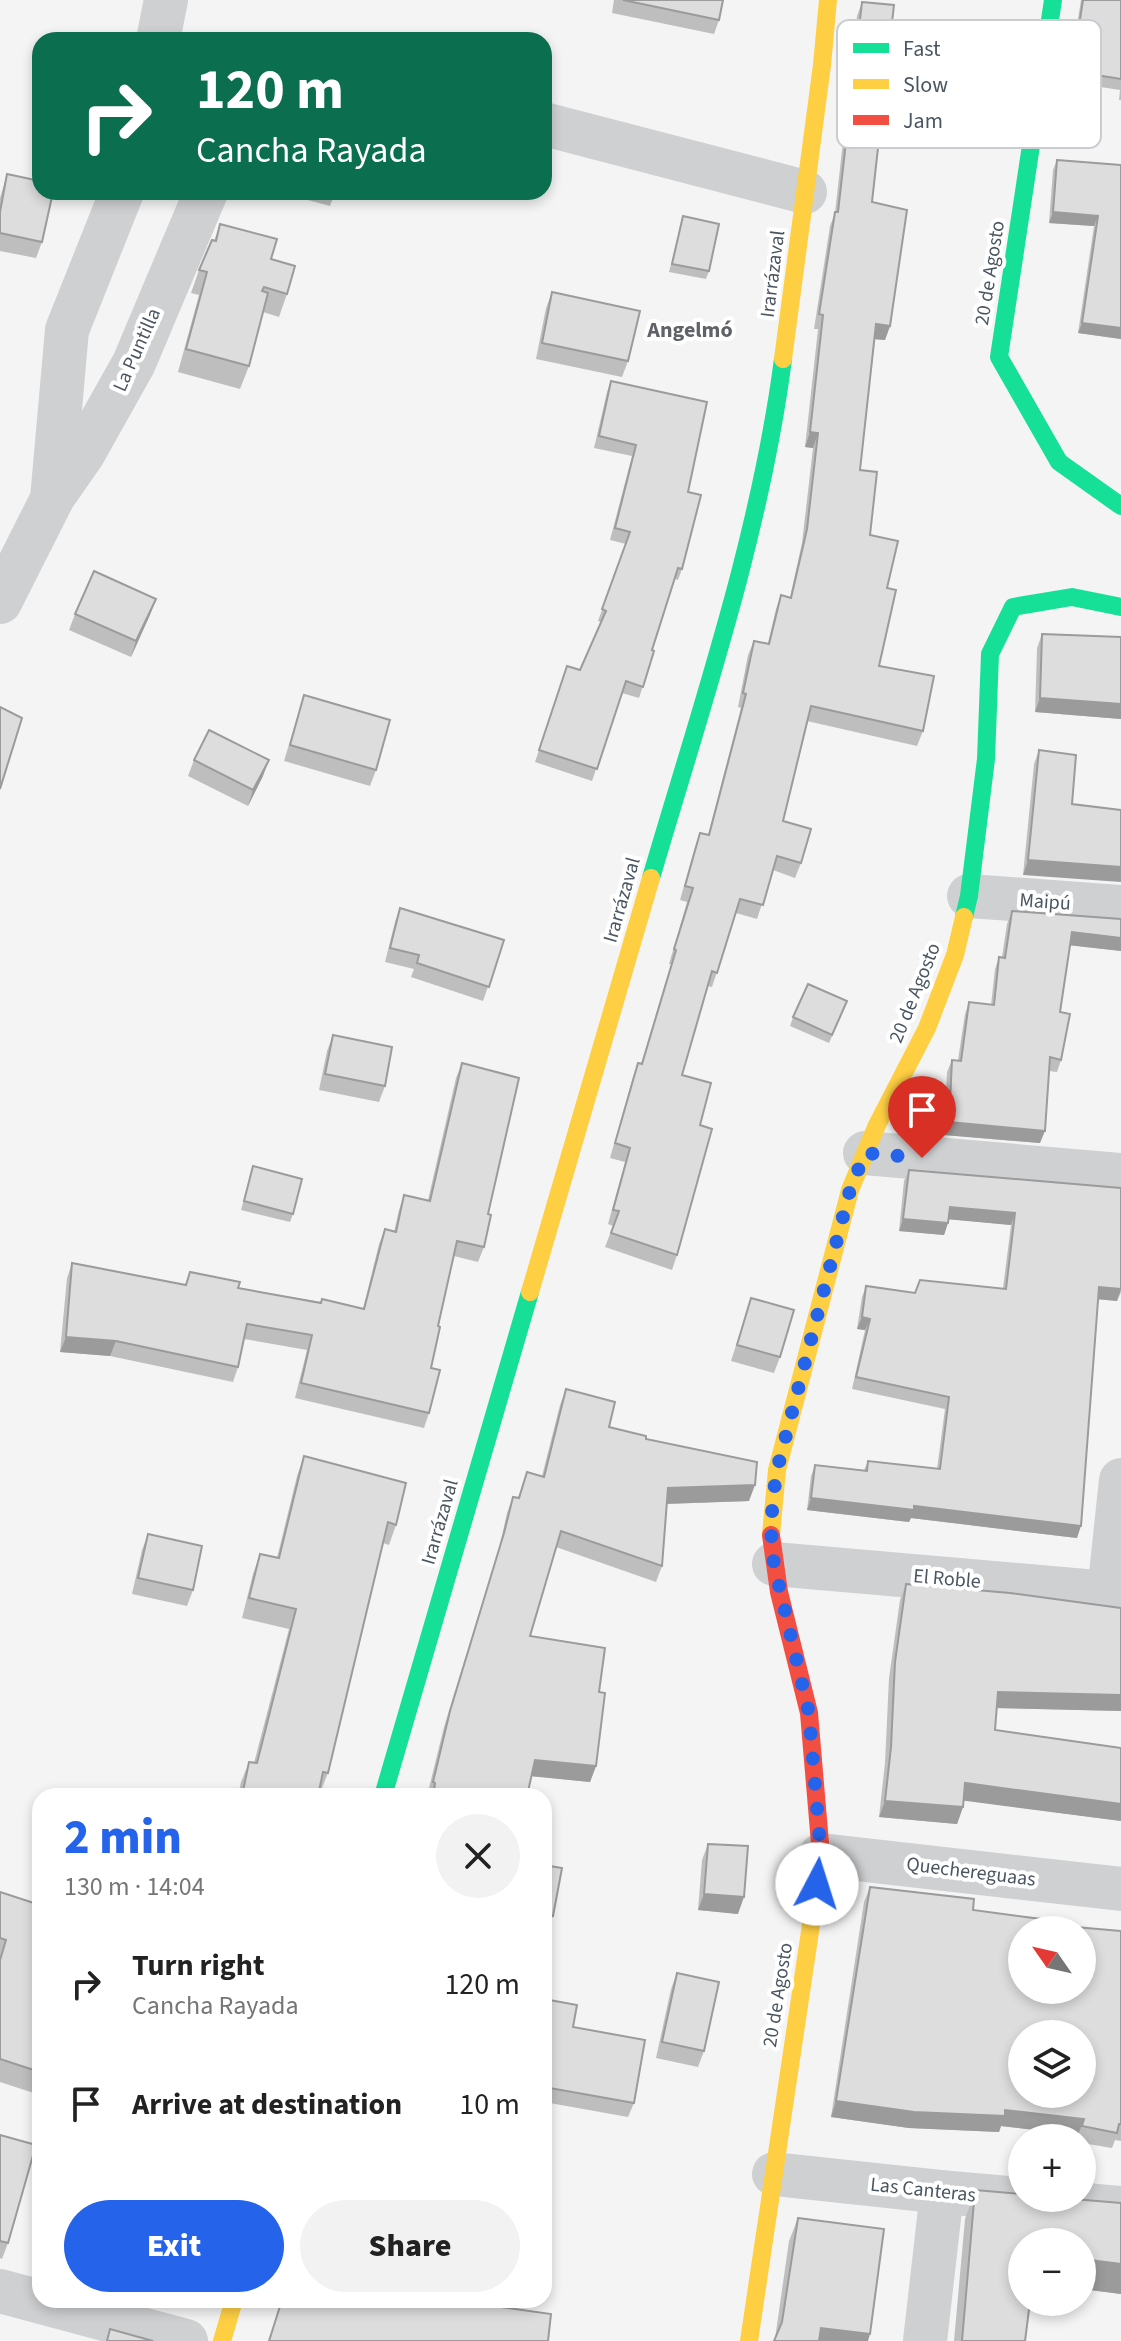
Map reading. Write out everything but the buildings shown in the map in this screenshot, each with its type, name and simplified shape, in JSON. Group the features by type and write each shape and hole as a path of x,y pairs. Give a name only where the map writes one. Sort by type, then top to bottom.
{"street":[{"path":"160,32 166,0"},
{"name":"Irarrázaval","path":"385,1788 740,574 776,414 828,0"},
{"name":"20 de Agosto","path":"1050,20 1053,0"},
{"path":"552,126 805,192"},
{"name":"20 de Agosto","path":"1031,148 999,357 1059,462 1121,506"},
{"path":"0,602 52,499 67,330 119,200"},
{"name":"La Puntilla","path":"52,499 83,454 134,363 203,200"},
{"name":"20 de Agosto","path":"749,2341 821,1855 809,1713 770,1540 777,1470 850,1190 943,989 955,955 969,896 986,759 990,654 1013,607 1072,597 1121,607"},
{"name":"Maipú","path":"969,896 1121,907"},
{"path":"865,1153 1121,1175"},
{"path":"1115,1594 1121,1480"},
{"name":"El Roble","path":"774,1564 1115,1594"},
{"name":"Quechereguaas","path":"821,1855 1121,1889"},
{"name":"Las Canteras","path":"774,2174 1121,2208"},
{"path":"925,2341 942,2192"},
{"path":"0,2291 32,2300"},
{"path":"63,2308 186,2341"},
{"path":"222,2341 232,2308"}],"traffic: fast":[{"path":"1050,20 1053,0"},
{"path":"1031,148 999,357 1059,462 1121,506"},
{"path":"651,878 744,556 760,491 783,359"},
{"path":"964,917 986,759 990,654 1013,607 1072,597 1121,607"},
{"path":"385,1788 530,1292"}],"traffic: slow":[{"path":"783,359 828,0"},
{"path":"530,1292 651,878"},
{"path":"771,1535 777,1470 850,1190 877,1125 927,1028 955,955 964,917"},
{"path":"749,2341 815,1898"},
{"path":"222,2341 232,2308"}],"traffic: jam":[{"path":"771,1535 779,1592 809,1713 821,1855 815,1898"}],"district":[{"name":"Angelmó","path":"690,330"}],"route":[{"path":"817,1884 821,1855 809,1713 774,1564 770,1540 772,1502 777,1470 850,1190 865,1153 922,1158"}]}
